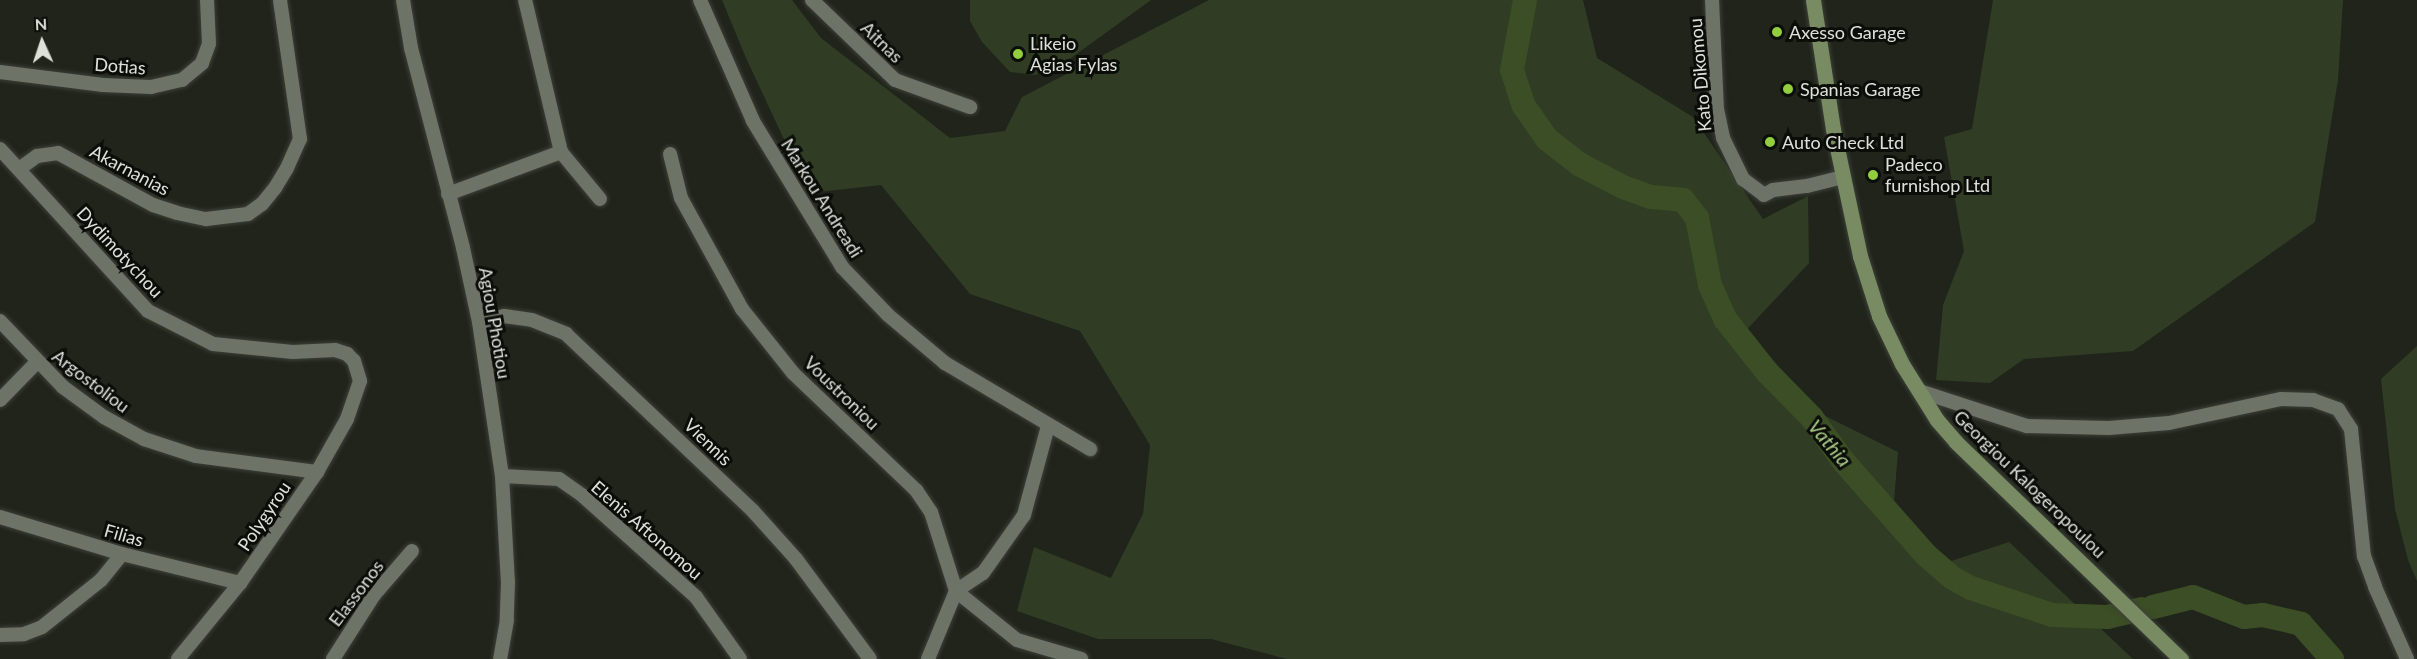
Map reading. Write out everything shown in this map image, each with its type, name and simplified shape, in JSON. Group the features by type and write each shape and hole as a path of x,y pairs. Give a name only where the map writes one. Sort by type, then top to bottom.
{"street":[{"name":"Dotias","path":"0,72 151,87 182,80 202,63 209,44 207,0"},
{"name":"Akarnanias","path":"19,169 37,156 58,153 153,205 177,213 206,219 248,214 261,204 274,188 287,168 300,139 280,0"},
{"name":"Agiou Photiou","path":"403,0 411,48 479,322 502,476 508,582 507,620 500,659"},
{"path":"525,0 561,152 600,199"},
{"name":"Markou Andreadi","path":"700,0 753,121 842,267 888,315 945,363 1090,449"},
{"name":"Aitnas","path":"812,0 895,80 970,107"},
{"name":"Kato Dikomou","path":"1712,0 1717,109 1723,138 1743,178 1764,195 1773,190 1807,186 1843,177"},
{"name":"Georgiou Kalogeropoulou","path":"1813,0 1843,177 1860,256 1879,316 1919,391 1937,420 1956,442 2181,659"},
{"name":"Dydimotychou","path":"0,149 147,310 213,344 293,352 341,352 354,361 360,381"},
{"path":"448,194 561,152"},
{"name":"Voustroniou","path":"670,154 681,198 742,309 793,373 916,490 930,512 939,533 956,591"},
{"name":"Viennis","path":"479,322 504,316 513,317 532,320 566,334 753,511 796,559 870,659"},
{"name":"Argostoliou","path":"0,321 36,362 63,387 104,417 144,439 196,456 316,472"},
{"path":"0,400 36,362"},
{"name":"Polygyrou","path":"178,659 240,583 316,472 347,418 360,381"},
{"path":"1919,391 2027,426 2109,428 2169,423 2281,399 2313,400 2338,409 2351,429 2364,556 2375,587 2408,659"},
{"path":"928,659 956,591 983,573 1024,515 1048,426"},
{"name":"Elenis Aftonomou","path":"502,476 558,479 583,496 696,597 740,659"},
{"name":"Filias","path":"0,517 122,554 240,583"},
{"name":"Elassonos","path":"333,659 374,595 412,551"},
{"path":"0,635 24,634 42,627 101,580 122,554"},
{"path":"956,591 1017,640 1081,659"}],"green space":[{"path":"722,0 792,0 821,38 950,138 1005,131 1022,97 1209,0 1583,0 1597,58 1693,117 1763,219 1808,196 1809,263 1738,339 1773,390 1898,452 1894,501 1942,564 2009,542 2133,659 1287,659 1211,639 1098,639 1017,611 1034,547 1111,578 1143,514 1150,445 1080,331 970,294 881,185 809,193 746,58"},
{"name":"Likeio Agias Fylas","path":"970,0 1151,0 1067,61 1035,75 1010,72 982,42 970,21"},
{"path":"1993,0 2343,0 2338,80 2315,222 2133,351 2024,359 1990,383 1936,380 1943,305 1964,251 1944,137 1972,129"},
{"path":"2417,346 2417,581 2408,560 2395,509 2381,379"}],"waterway":[{"name":"Vathia","path":"1525,0 1512,70 1524,106 1547,139 1579,164 1623,187 1651,197 1683,200 1697,218 1710,285 1725,319 1767,372 1812,418 1844,462 1926,555 1951,577 1971,588 2052,615 2107,617 2141,609"},
{"name":"Vathia","path":"2153,607 2193,597 2244,617 2263,615 2301,624 2332,659"},
{"name":"Vathia","path":"2141,609 2153,607"}],"place":[{"name":"Axesso Garage","path":"1777,32"},
{"name":"Likeio Agias Fylas","path":"1018,54"},
{"name":"Spanias Garage","path":"1788,89"},
{"name":"Auto Check Ltd","path":"1770,142"},
{"name":"Padeco furnishop Ltd","path":"1873,175"}]}
